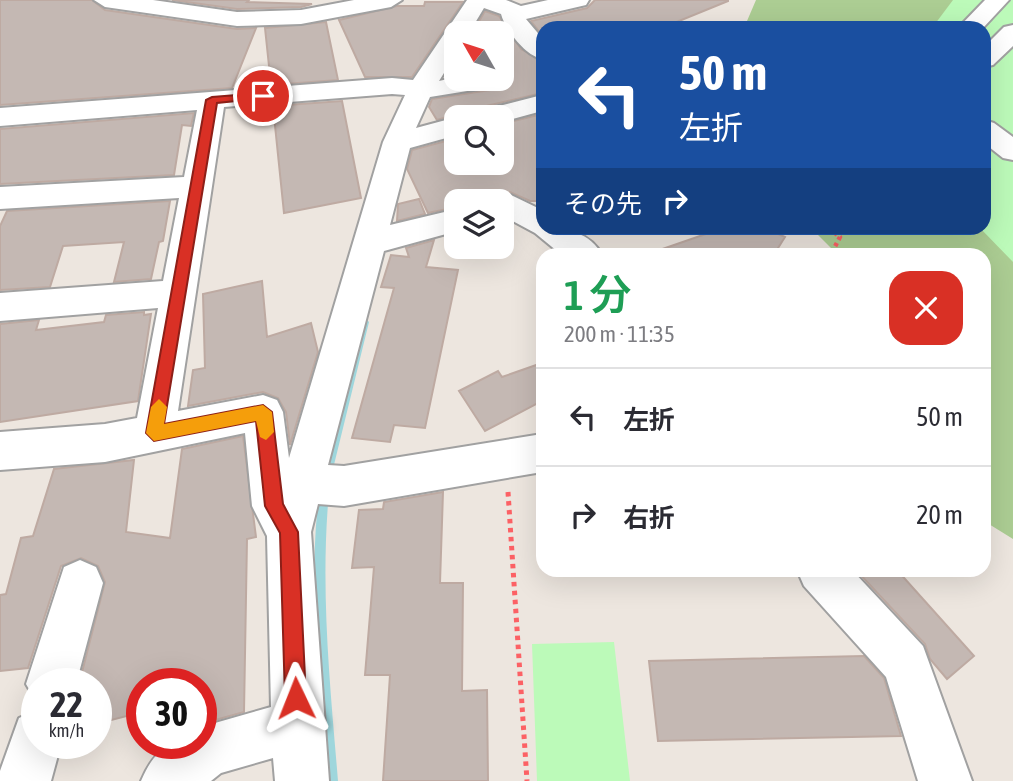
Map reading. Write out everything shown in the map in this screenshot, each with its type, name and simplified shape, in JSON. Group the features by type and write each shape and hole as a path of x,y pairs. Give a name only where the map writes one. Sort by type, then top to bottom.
{"street":[{"path":"105,0 237,19 301,17 391,0"},
{"path":"303,781 297,725 289,532 397,142 421,88 478,0"},
{"path":"0,117 391,86 436,89 521,70 512,10 484,0"},
{"path":"513,15 578,0"},
{"path":"977,21 998,0"},
{"path":"991,53 1013,32"},
{"path":"154,433 212,100"},
{"path":"514,110 536,105"},
{"path":"397,142 444,129"},
{"path":"991,134 1013,150"},
{"path":"0,198 197,187"},
{"path":"514,208 536,221"},
{"path":"367,243 444,223"},
{"path":"558,235 576,248"},
{"path":"0,307 178,293"},
{"path":"0,451 105,443 263,412 274,506 289,532"},
{"path":"302,483 344,486 524,456"},
{"path":"826,577 906,663 945,781"},
{"path":"56,668 80,583"},
{"path":"168,781 207,751 297,725"},
{"path":"24,781 30,759"}],"path":[{"path":"524,456 527,781"}],"green space":[{"path":"756,0 954,0 939,21 747,21"},
{"path":"953,0 1013,0 1013,262 987,235 991,235 991,21 937,21"},
{"path":"1013,212 1013,539 991,525 991,248 831,248 818,235 991,235 991,224"},
{"path":"614,642 630,781 537,781 532,644"}],"building":[{"path":"0,0 92,0 105,10 237,29 256,28 232,88 0,105"},
{"path":"172,0 249,0 247,2 312,4 301,7 237,9"},
{"path":"595,0 728,0 679,21 536,21 536,27 531,21 587,8"},
{"path":"425,2 463,2 450,21 444,21 444,30 412,77 365,77 339,20 397,6 424,6"},
{"path":"485,11 499,16 502,21 479,21"},
{"path":"326,22 338,80 271,85 265,28"},
{"path":"514,38 521,49 536,58 536,94 491,105 444,105 444,118 437,120 429,107 432,99 483,91 514,91"},
{"path":"342,101 361,198 284,213 273,106"},
{"path":"194,113 191,126 182,125 174,175 0,184 0,129"},
{"path":"536,116 536,201 514,194 514,189 444,189 444,210 428,213 407,169 412,150 444,141 444,175 514,175 514,121"},
{"path":"419,199 425,214 397,221 398,204"},
{"path":"170,201 163,241 159,242 151,279 114,282 124,242 63,246 50,287 0,290 0,226 7,211"},
{"path":"703,235 785,237 778,248 666,248"},
{"path":"434,240 426,267 458,270 425,428 394,425 390,442 352,438 394,288 381,287 391,255 409,257 406,248"},
{"path":"262,281 267,337 311,323 318,352 290,445 286,412 278,398 263,392 188,406 193,370 205,368 203,294"},
{"path":"144,312 144,315 151,314 138,401 0,422 0,324 39,320 36,330 104,322 106,315"},
{"path":"536,365 536,404 485,431 459,391 498,371 502,377"},
{"path":"243,436 256,537 247,539 244,712 217,720 217,668 126,668 126,716 112,720 112,668 83,668 105,582 98,566 81,558 61,566 28,668 0,671 0,595 6,594 21,538 33,536 54,469 134,460 126,532 170,538 182,449"},
{"path":"443,492 440,583 463,583 462,691 487,690 488,781 383,781 390,675 365,675 374,567 352,568 359,510 383,509 384,502"},
{"path":"863,577 903,577 974,656 947,679 930,659 925,644"},
{"path":"864,656 884,678 901,736 658,741 649,661"}],"waterway":[{"path":"326,477 365,322"},
{"path":"324,492 320,528 319,600 331,781"}],"slow traffic":[{"path":"159,407 154,433 263,412 266,432"}],"route":[{"path":"263,96 212,100 154,433 263,412 274,506 289,532 296,698"}]}
